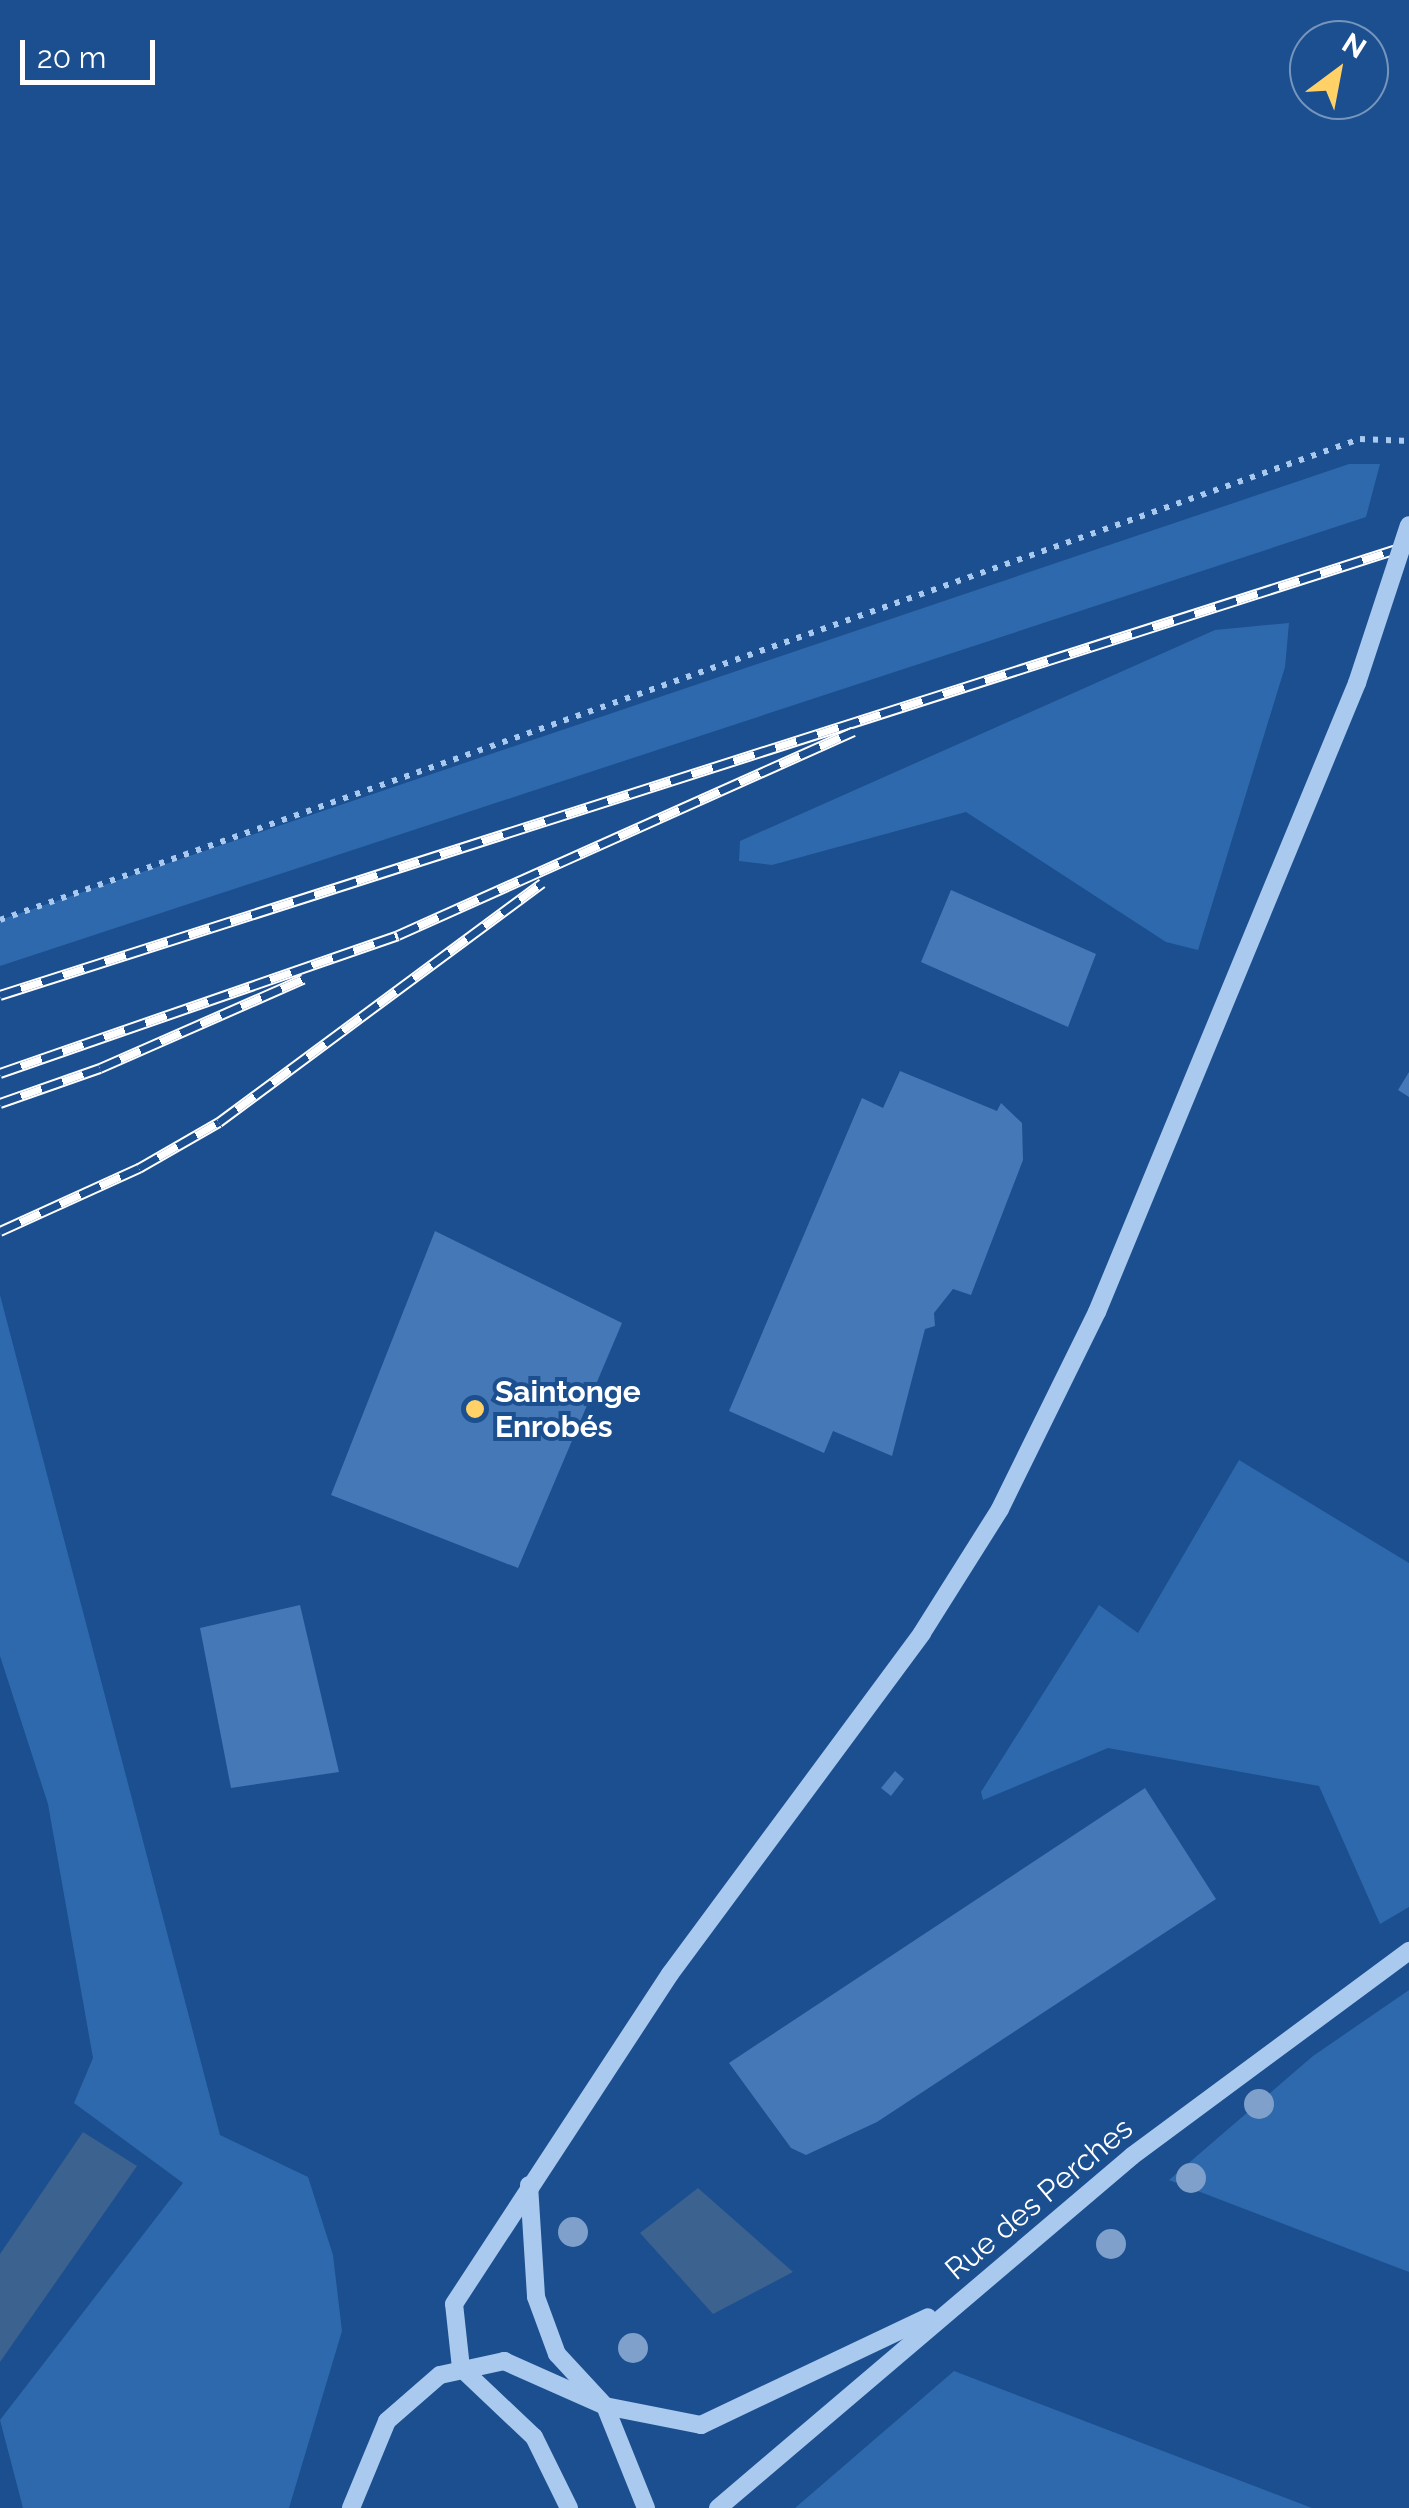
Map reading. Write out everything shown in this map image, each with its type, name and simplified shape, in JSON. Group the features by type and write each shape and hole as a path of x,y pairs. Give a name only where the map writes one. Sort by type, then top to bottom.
{"street":[{"path":"569,2508 534,2438 461,2368 454,2304 528,2184 670,1974 922,1634 1000,1509 1097,1312 1358,683 1409,525"},
{"name":"Rue des Perches","path":"718,2508 1132,2156 1409,1951"},
{"path":"528,2184 536,2297 557,2354 604,2406 646,2508"},
{"path":"351,2508 387,2421 440,2375 504,2362 604,2406 701,2425 960,2301"}],"path":[{"path":"0,920 1360,439 1409,442"}],"shaded area":[{"path":"1349,464 1380,464 1366,517 0,966 0,920"},
{"path":"1289,623 1285,667 1198,950 1166,942 966,812 772,865 739,861 740,841 1215,630"},
{"path":"0,1295 220,2135 308,2177 333,2255 342,2331 289,2508 23,2508 0,2420 183,2183 74,2103 93,2058 48,1804 0,1656"},
{"path":"1239,1460 1409,1563 1409,1907 1380,1924 1319,1786 1108,1748 983,1800 981,1792 1099,1605 1138,1633"},
{"path":"1409,1990 1409,2272 1169,2180 1313,2056"},
{"path":"83,2132 137,2166 0,2362 0,2254"},
{"path":"698,2188 793,2272 713,2314 640,2233"},
{"path":"954,2371 1312,2508 795,2508"}],"building":[{"path":"951,890 1096,954 1068,1027 921,962"},
{"path":"900,1071 997,1111 1001,1103 1022,1123 1023,1160 971,1295 953,1289 934,1313 935,1326 925,1329 892,1456 833,1431 824,1453 729,1411 862,1098 883,1108"},
{"path":"1409,1072 1409,1097 1398,1090"},
{"name":"Saintonge Enrobés","path":"435,1231 622,1323 518,1568 331,1495"},
{"path":"300,1605 339,1772 231,1788 200,1628"},
{"path":"895,1771 904,1779 891,1796 881,1788"},
{"path":"1145,1788 1216,1899 877,2122 806,2155 791,2148 729,2063"}],"railway":[{"path":"0,995 1409,545"},
{"path":"0,1073 398,935 853,731"},
{"path":"0,1231 139,1168 219,1122 542,883"},
{"path":"0,1103 100,1068 303,979"}],"place":[{"name":"Saintonge Enrobés","path":"475,1409"}]}
